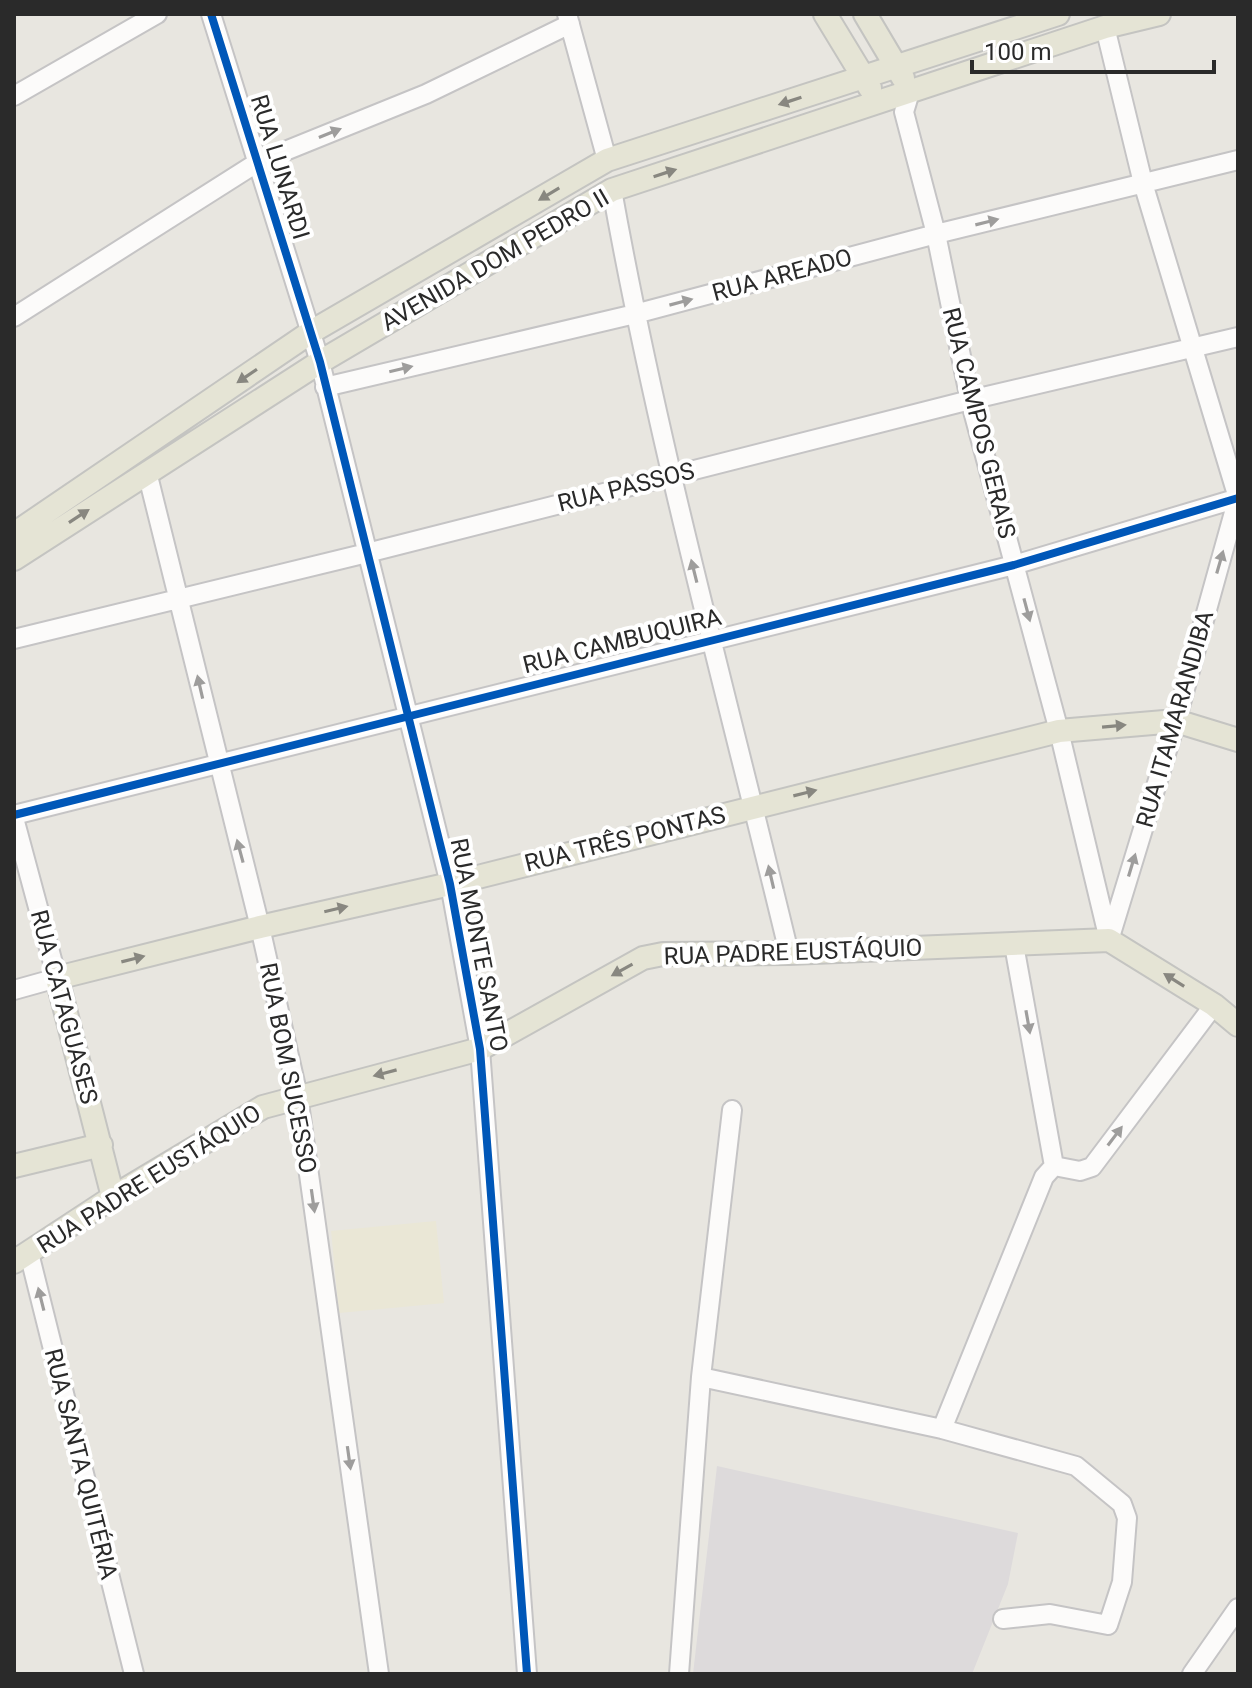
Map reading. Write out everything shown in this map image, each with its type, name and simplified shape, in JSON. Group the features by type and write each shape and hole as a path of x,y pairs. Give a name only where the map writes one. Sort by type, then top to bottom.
{"main road":[{"path":"825,14 879,103"},
{"path":"865,14 910,92"},
{"name":"AVENIDA DOM PEDRO II","path":"14,534 311,332 607,160 1058,14"},
{"name":"AVENIDA DOM PEDRO II","path":"14,559 320,362 612,190 1105,27 1159,14"},
{"name":"RUA TRÊS PONTAS","path":"57,978 450,884 754,805 1059,731 1176,721 1238,740"},
{"path":"1109,940 1214,1005 1238,1025"},
{"name":"RUA PADRE EUSTÁQUIO","path":"22,1258 113,1197 263,1107 480,1049 643,958 663,954 789,953 1109,940"},
{"name":"RUA CATAGUASES","path":"57,978 113,1197"},
{"path":"14,1166 101,1145"}],"street":[{"path":"14,96 157,14"},
{"name":"RUA LUNARDI","path":"211,14 311,332"},
{"path":"14,317 258,162 426,94 569,19 607,160"},
{"path":"1105,27 1143,183 1238,498"},
{"name":"RUA CAMPOS GERAIS","path":"910,92 904,112 936,234 970,400 1059,731 1109,940"},
{"name":"RUA AREADO","path":"325,387 635,314 936,234 1238,160"},
{"path":"612,190 635,314 671,475 789,953"},
{"name":"RUA MONTE SANTO","path":"311,332 450,884 480,1049 527,1674"},
{"name":"RUA PASSOS","path":"14,639 970,400 1238,337"},
{"name":"RUA BOM SUCESSO","path":"147,472 260,927 298,1096 379,1674"},
{"name":"RUA CAMBUQUIRA","path":"14,816 1014,565 1238,498"},
{"name":"RUA ITAMARANDIBA","path":"1109,940 1176,721 1238,498"},
{"name":"RUA CATAGUASES","path":"14,816 57,978"},
{"path":"1014,945 1054,1166"},
{"name":"RUA TRÊS PONTAS","path":"14,990 57,978"},
{"path":"1054,1166 1080,1171 1092,1167 1214,1005"},
{"path":"679,1674 701,1377 732,1110"},
{"path":"942,1429 1044,1177 1054,1166"},
{"name":"RUA SANTA QUITÉRIA","path":"22,1258 134,1674"},
{"path":"701,1377 942,1429 1076,1466 1122,1504 1127,1518 1122,1582 1108,1625 1050,1614 1003,1619"},
{"path":"1192,1674 1238,1608"}],"shaded area":[{"path":"436,1221 444,1303 339,1313 331,1231"},
{"path":"717,1466 1018,1533 1008,1584 972,1674 693,1674"}],"cycle path":[{"path":"211,14 320,362 450,884 480,1049 527,1674"},
{"path":"14,815 1014,565 1238,498"}]}
